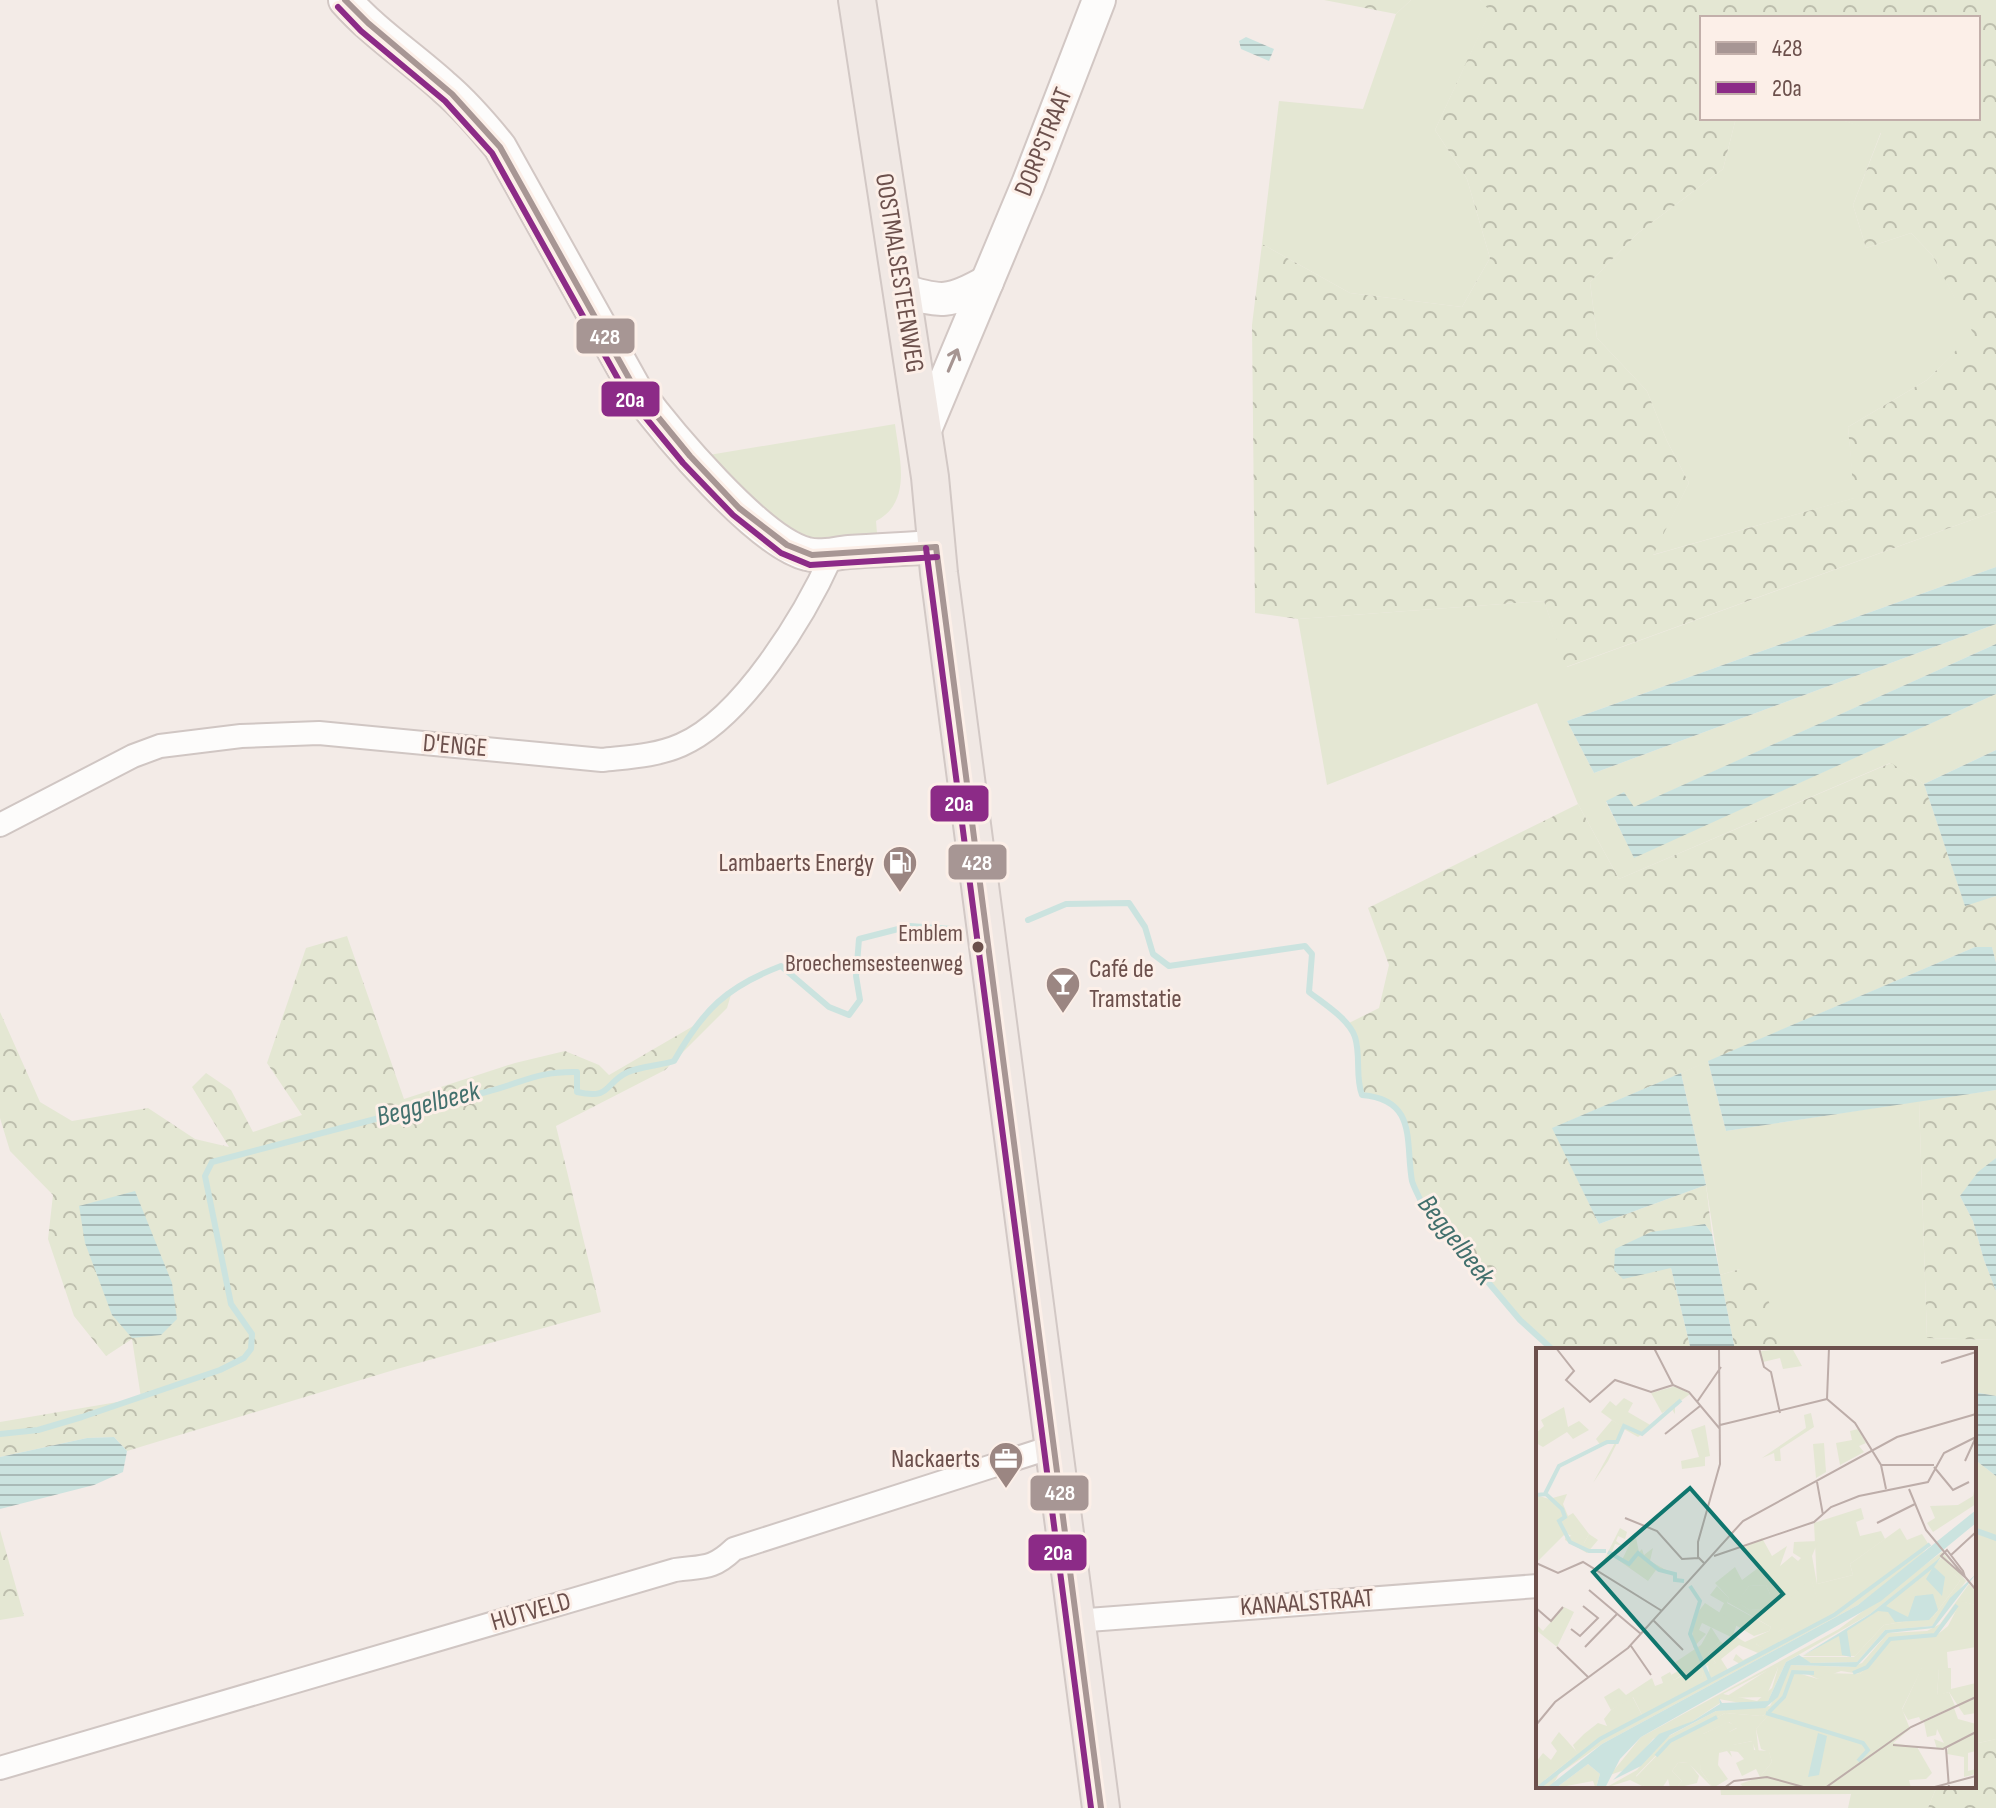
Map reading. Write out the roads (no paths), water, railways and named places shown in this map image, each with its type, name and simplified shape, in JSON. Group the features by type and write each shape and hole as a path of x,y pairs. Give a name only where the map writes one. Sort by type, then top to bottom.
{"main road":[{"name":"OOSTMALSESTEENWEG","path":"857,0 924,432 936,547 1101,1808"}],"street":[{"path":"345,0 371,27 444,86 500,147 619,363 658,421 706,474 770,536 806,554 936,547"},
{"name":"DORPSTRAAT","path":"924,432 1028,184 1099,0"},
{"path":"903,307 980,296"},
{"name":"D'ENGE","path":"0,825 133,756 160,746 215,739 319,733 602,760 646,755 680,746 721,719 768,665 820,582 832,555"},
{"name":"HUTVELD","path":"0,1768 675,1570 707,1569 734,1549 1055,1446"},
{"name":"KANAALSTRAAT","path":"1075,1621 1536,1586"}],"water":[{"path":"1246,37 1274,49 1269,61 1241,49 1239,41"},
{"path":"1996,567 1996,624 1594,773 1567,721"},
{"path":"1996,644 1996,694 1634,858 1606,801 1624,792 1634,807"},
{"path":"1996,750 1996,896 1965,906 1924,784"},
{"path":"1975,947 1992,947 1996,963 1996,1090 1726,1131 1708,1061"},
{"path":"1681,1073 1706,1185 1599,1224 1552,1128"},
{"path":"1996,1158 1996,1291 1973,1221 1960,1196 1978,1172"},
{"path":"135,1191 172,1283 177,1319 161,1335 132,1338 112,1315 85,1243 79,1206"},
{"path":"1705,1224 1712,1234 1735,1348 1691,1348 1671,1268 1623,1279 1614,1270 1615,1249 1651,1232"},
{"path":"1976,1392 1996,1396 1996,1476 1976,1461"},
{"path":"114,1437 127,1451 123,1472 94,1485 0,1509 0,1457 87,1438"}],"waterway":[{"name":"Beggelbeek","path":"1028,920 1066,904 1129,903 1145,927 1153,954 1169,966 1305,946 1312,954 1309,992 1342,1018 1355,1037 1362,1095 1380,1099 1401,1114 1408,1138 1412,1181 1422,1204 1520,1320 1551,1348"},
{"name":"Beggelbeek","path":"0,1434 38,1430 82,1417 220,1370 244,1358 251,1349 252,1334 231,1304 205,1176 212,1162 551,1073 577,1072 577,1092 602,1092 628,1072 674,1061 695,1028 718,1002 745,983 781,966 829,1007 849,1015 860,1000 856,976 859,939 910,926 951,929"},
{"name":"Beggelbeek","path":"1976,1531 1996,1538"}],"place":[{"name":"Lambaerts Energy","path":"900,894"},
{"name":"Emblem Broechemsesteenweg","path":"978,947"},
{"name":"Café de Tramstatie","path":"1063,1015"},
{"name":"Nackaerts","path":"1006,1490"}]}
